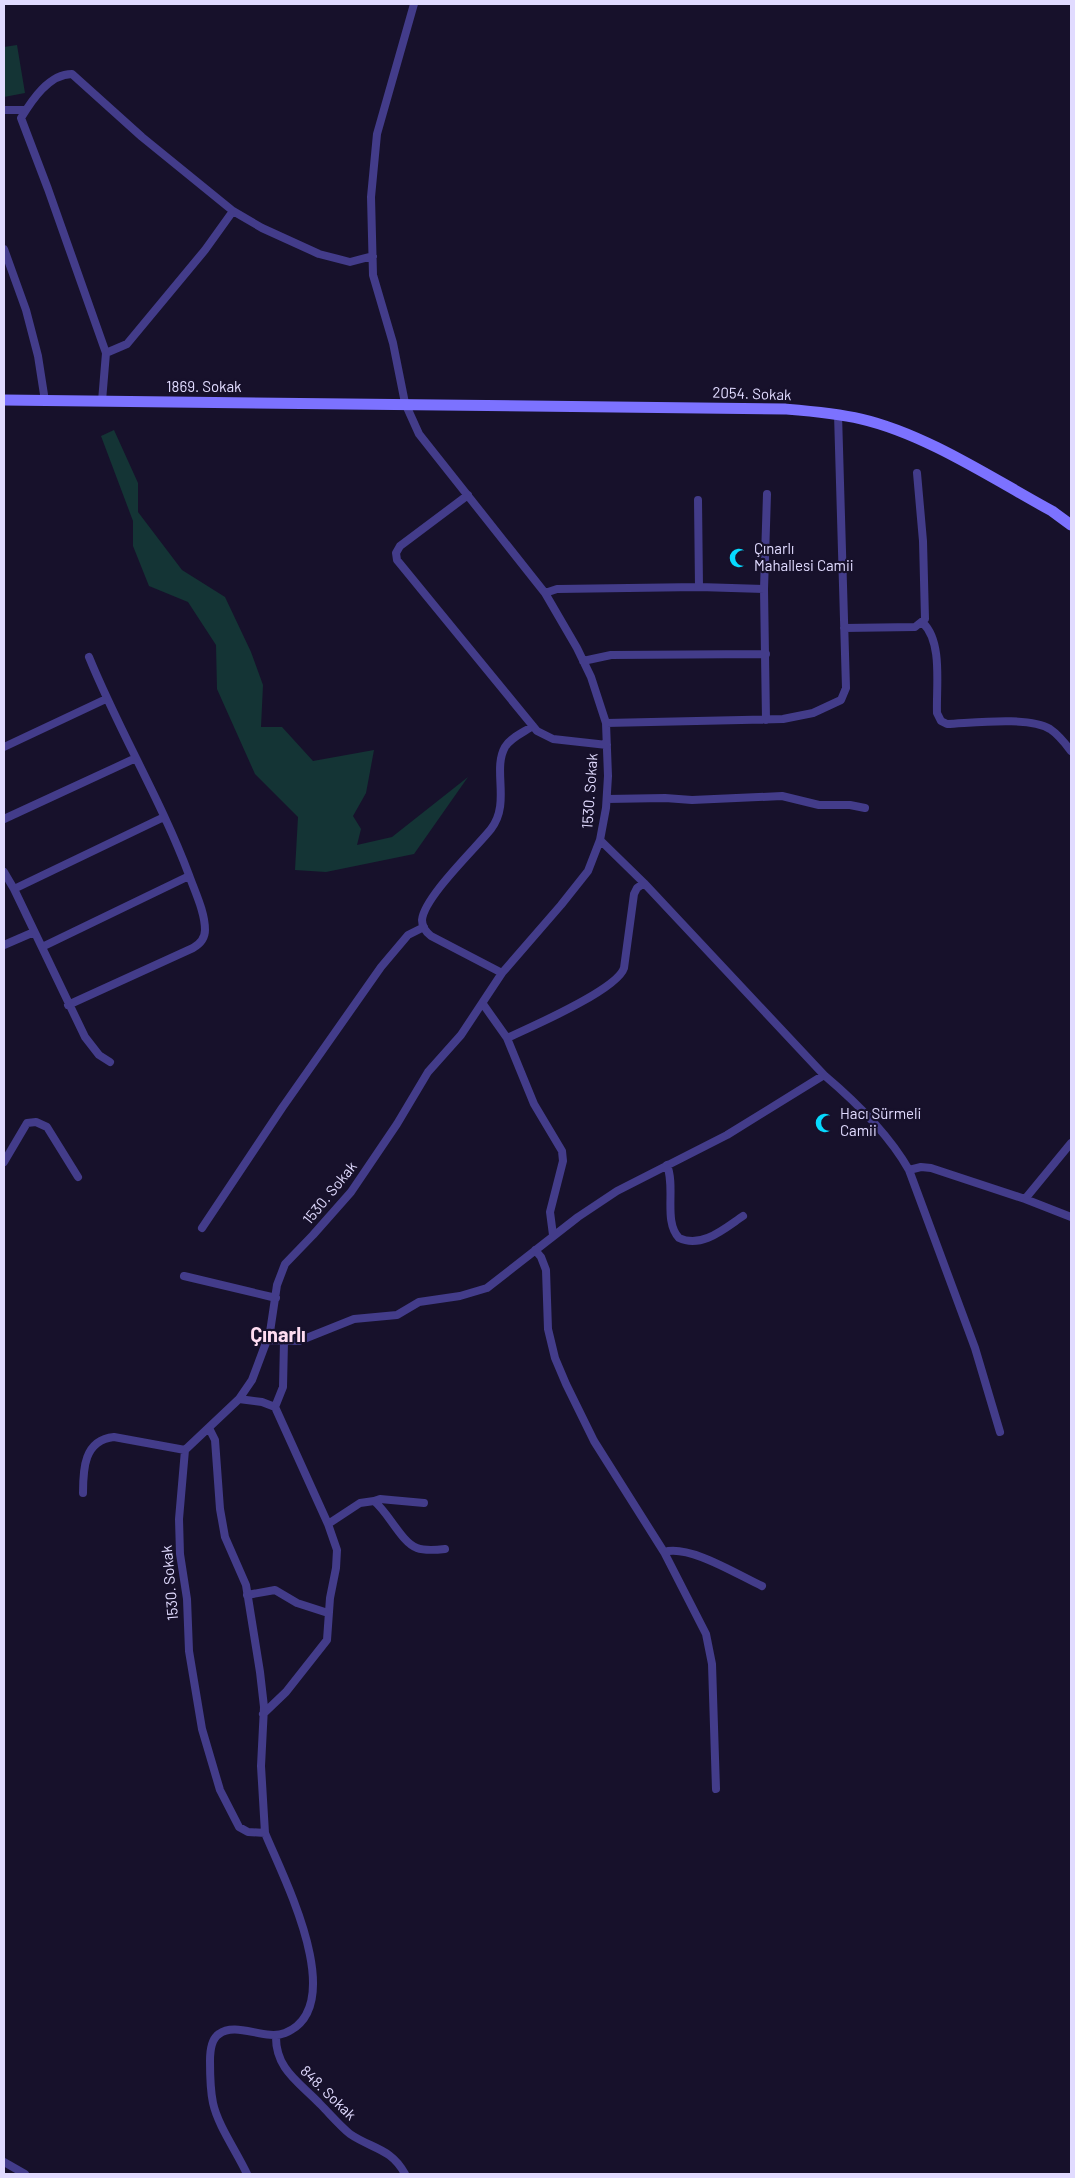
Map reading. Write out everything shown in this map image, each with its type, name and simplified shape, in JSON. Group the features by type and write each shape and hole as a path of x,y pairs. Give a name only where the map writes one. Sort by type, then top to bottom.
{"main road":[{"name":"1869. Sokak","path":"4,400 405,403"},
{"name":"2054. Sokak","path":"405,403 785,409 838,414 862,419 922,440 1052,512 1071,525"}],"street":[{"name":"1530. Sokak","path":"265,1833 248,1832 238,1827 220,1790 202,1729 189,1651 187,1599 180,1554 179,1519 184,1450 239,1399 252,1380 267,1340 278,1286 285,1264 351,1192 397,1124 428,1072 461,1036 484,1004 502,973 588,871 600,840 606,799 606,723 596,690 583,662 545,593 419,434 405,403 393,343 373,275 371,197 377,134 414,4"},
{"path":"102,401 106,353 21,118 33,98 62,74 72,74 142,137 233,211 262,228 319,254 350,262 373,256"},
{"path":"4,110 25,110"},
{"path":"106,353 127,344 205,250 233,211"},
{"path":"4,249 26,310 38,356 44,401"},
{"path":"606,723 766,720 803,716 824,709 841,700 846,688 838,414"},
{"path":"917,473 923,541 926,611 923,623"},
{"path":"766,720 764,588 767,494"},
{"path":"468,495 400,546 396,553 397,560 533,726 542,734 553,739 607,745"},
{"path":"698,500 699,587"},
{"path":"545,593 556,589 764,588"},
{"path":"844,628 911,628 923,623"},
{"path":"923,623 931,632 935,644 937,714 941,721 947,724 1023,722 1037,724 1057,734 1071,751"},
{"path":"583,662 610,655 766,654"},
{"path":"68,1005 193,948 200,943 204,936 205,928 202,910 164,817 106,699 88,657"},
{"path":"4,747 106,699"},
{"path":"502,973 431,936 424,927 422,918 428,905 497,820 501,805 502,755 506,746 533,726"},
{"path":"4,819 136,758"},
{"path":"606,799 700,799 782,796 819,805 850,805 864,808"},
{"path":"14,888 164,817"},
{"path":"600,840 644,883 824,1075 846,1094 881,1131 900,1155 909,1170 975,1348 1000,1432"},
{"path":"4,872 14,888 68,1005 91,1046 99,1055 110,1062"},
{"path":"42,947 189,876"},
{"path":"507,1038 560,1014 618,978 624,968 634,894 637,888 644,883"},
{"path":"202,1228 282,1108 381,967 408,935 424,927"},
{"path":"4,945 34,932"},
{"path":"484,1004 507,1038 534,1104 562,1151 563,1161 551,1207 554,1236"},
{"path":"267,1340 299,1341 354,1319 397,1315 420,1302 460,1296 487,1288 535,1250 617,1191 727,1135 824,1075"},
{"path":"4,1162 27,1123 36,1122 47,1127 78,1177"},
{"path":"1025,1199 1071,1144"},
{"path":"667,1166 671,1182 671,1223 679,1238 690,1242 698,1241 712,1236 743,1216"},
{"path":"909,1170 921,1167 931,1168 1025,1199 1071,1217"},
{"path":"535,1250 541,1257 546,1270 548,1328 555,1358 566,1384 594,1441 664,1552 706,1634 712,1664 716,1789"},
{"path":"184,1276 276,1298"},
{"path":"275,1407 283,1387 284,1341"},
{"path":"239,1399 262,1402 275,1407 328,1524 337,1550 336,1568 328,1613 327,1640 286,1692 264,1714"},
{"path":"209,1428 215,1440 220,1510 225,1537 241,1572 247,1595 260,1672 264,1714 261,1766 265,1833 307,1934 314,1986 310,2007 304,2019 295,2028 276,2035 228,2030 220,2032 215,2038 210,2052 213,2104 247,2174"},
{"path":"83,1493 86,1460 93,1446 102,1439 114,1437 184,1450"},
{"path":"328,1524 360,1503 380,1499 424,1503"},
{"path":"374,1501 389,1515 403,1538 415,1548 444,1549"},
{"path":"664,1552 681,1550 708,1560 762,1586"},
{"path":"247,1595 276,1590 297,1603 328,1613"},
{"name":"848. Sokak","path":"276,2035 279,2058 291,2077 352,2135 390,2154 405,2174"},
{"path":"4,2162 24,2174"}],"green space":[{"path":"17,45 25,93 4,97 4,47"},
{"path":"114,430 138,483 138,512 182,570 225,597 251,652 263,685 261,727 282,727 313,761 374,750 366,793 353,816 361,829 357,845 392,837 468,777 414,854 326,872 295,870 298,817 255,774 217,689 216,645 188,602 149,586 133,546 133,521 101,436"}],"place":[{"name":"Çınarlı Mahallesi Camii","path":"739,558"},
{"name":"Hacı Sürmeli Camii","path":"825,1123"}],"district":[{"name":"Çınarlı","path":"278,1335"}]}
